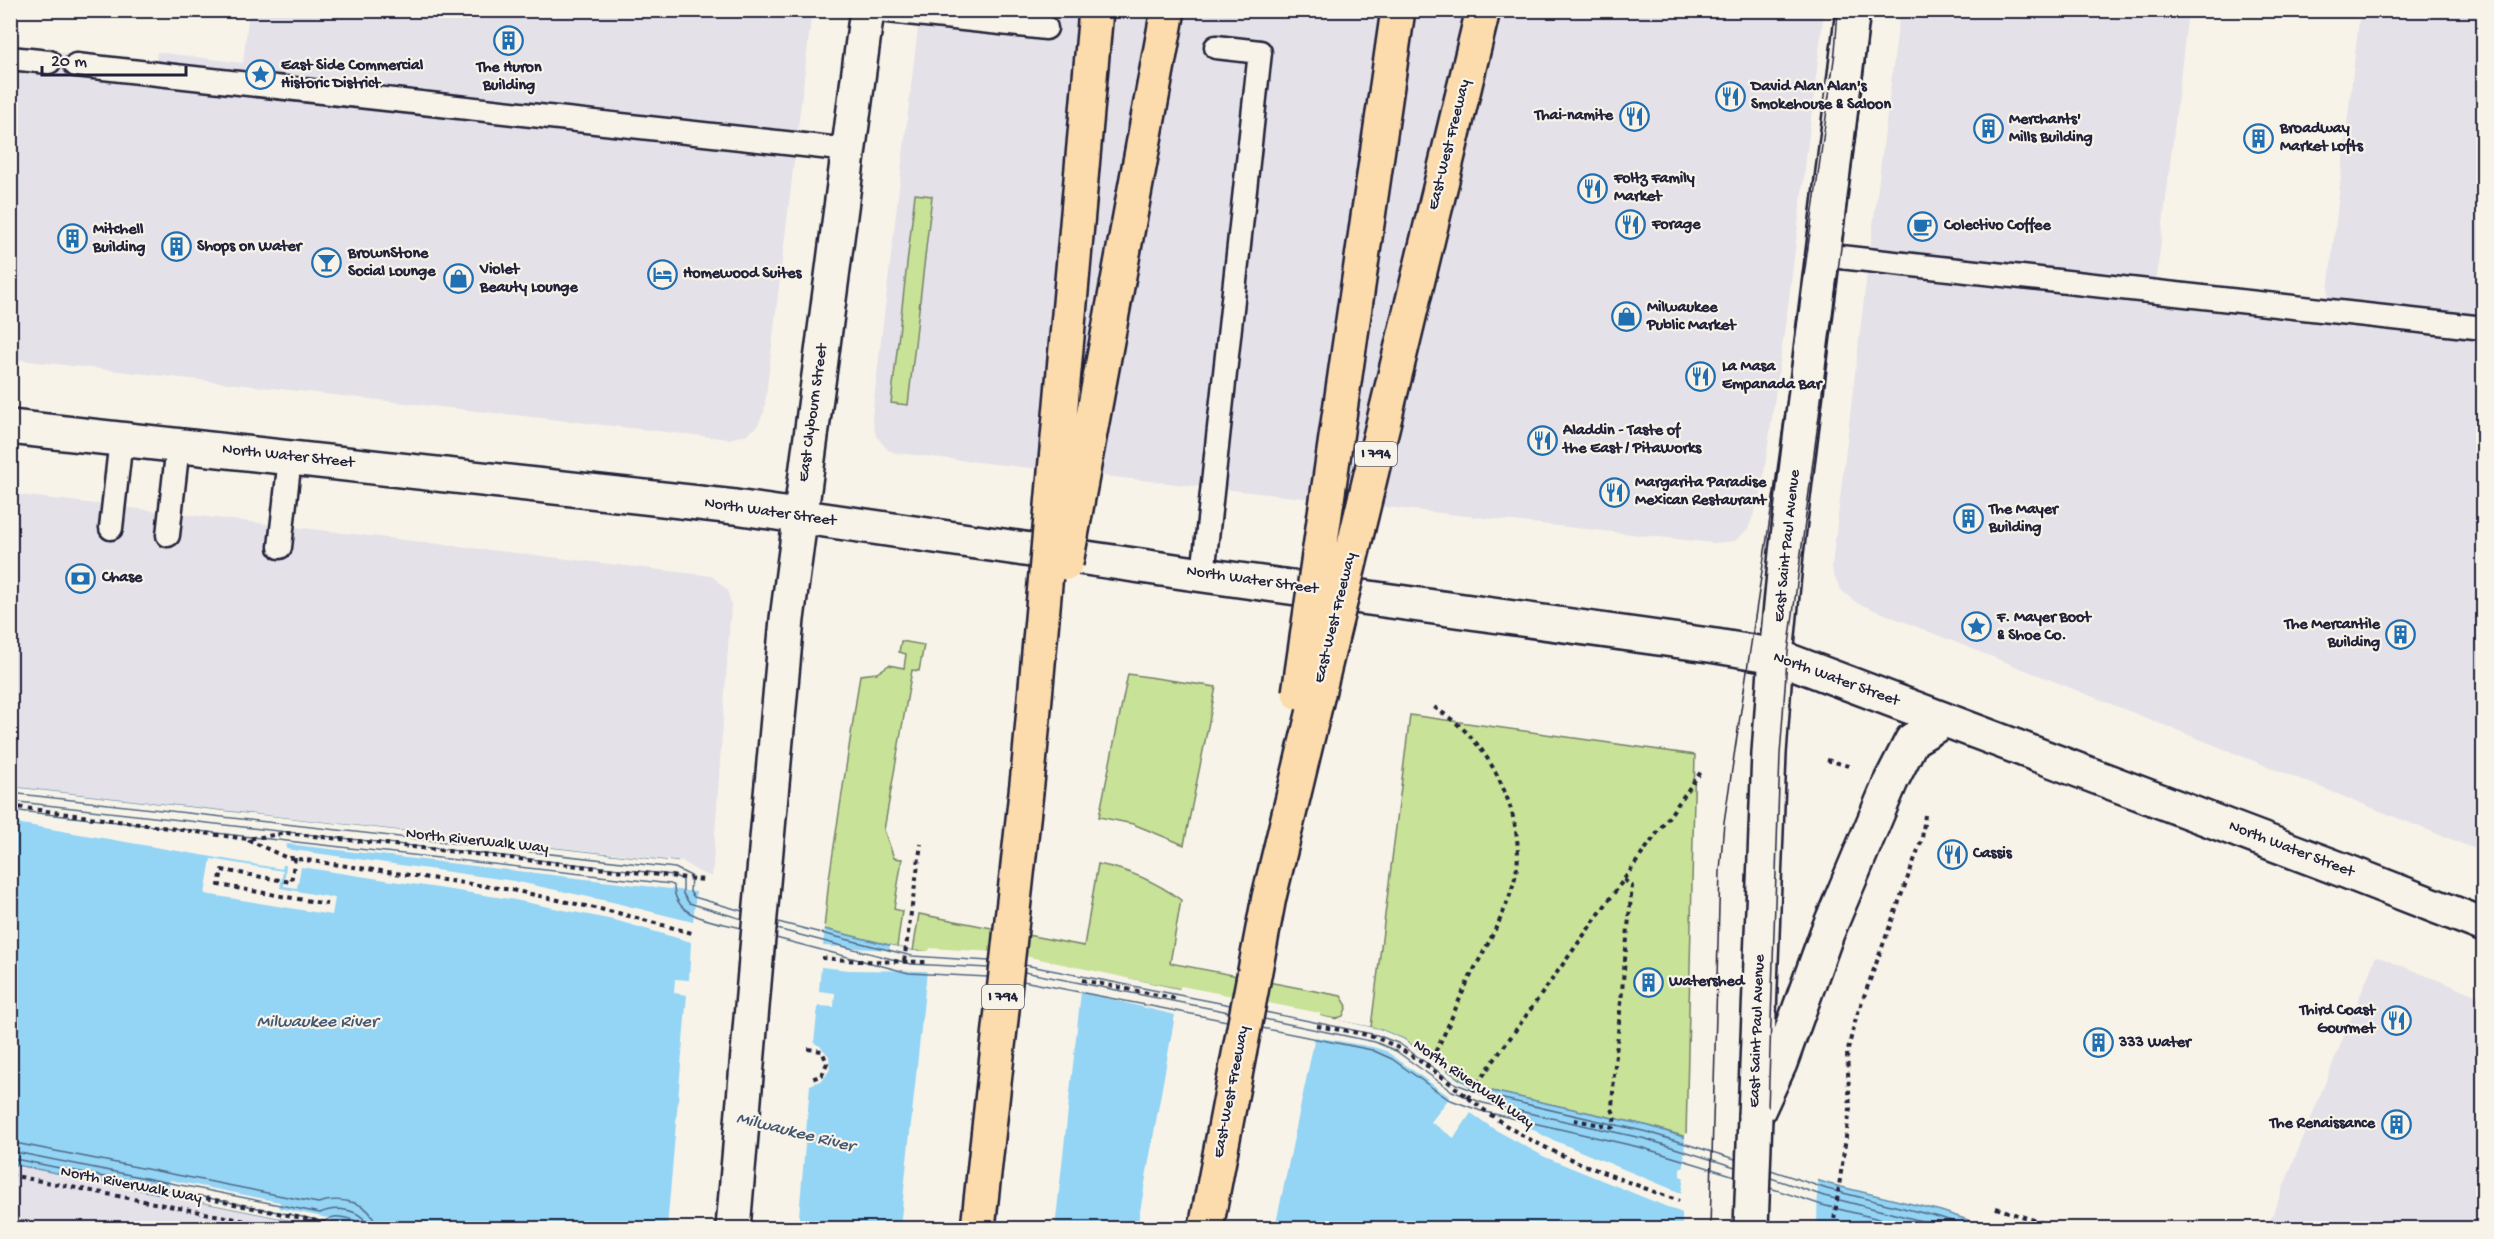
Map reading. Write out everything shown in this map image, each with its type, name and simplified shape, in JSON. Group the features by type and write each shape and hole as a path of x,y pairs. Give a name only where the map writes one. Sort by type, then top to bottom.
{"highway":[{"name":"I 794","path":"978,1228 1029,765 1096,10"},
{"path":"1029,765 1168,10"},
{"path":"1269,897 1398,10"},
{"name":"East-West Freeway","path":"1206,1228 1269,897 1483,10"}],"main road":[{"name":"East Clybourn Street","path":"733,1228 787,619 867,10"},
{"name":"East Saint Paul Avenue","path":"1751,1228 1768,753 1776,656 1853,10"},
{"name":"North Water Street","path":"10,427 723,505 1776,656 2484,925"},
{"path":"1755,1117 1780,1063 1827,933 1887,790 1912,740 1945,720"}],"lane":[{"path":"879,10 1046,28"},
{"path":"1203,575 1260,52 1216,47"},
{"path":"10,58 49,62"},
{"path":"76,65 849,150"},
{"path":"1822,255 2484,328"},
{"path":"111,528 121,439"},
{"path":"168,535 178,445"},
{"path":"280,547 290,458"}],"path":[{"path":"1426,1067 1440,1046 1502,915 1516,872 1517,852 1509,804 1499,778 1470,735 1434,707"},
{"path":"1827,760 1857,768"},
{"path":"1467,1098 1703,769"},
{"name":"North RiverWalk Way","path":"10,806 247,839 285,856 512,891 618,913 692,933"},
{"path":"1833,1228 1837,1185 1850,1109 1847,1053 1856,1018 1922,839 1926,809"},
{"name":"North RiverWalk Way","path":"247,839 287,833 704,880"},
{"path":"904,961 921,844"},
{"path":"295,858 291,882 222,870 219,885 327,904"},
{"path":"1574,1120 1613,1127 1614,1075 1632,886 1623,879"},
{"path":"822,958 928,962"},
{"path":"1082,980 1178,999"},
{"name":"North RiverWalk Way","path":"1317,1026 1382,1040 1426,1067 1499,1121 1552,1151 1679,1201"},
{"path":"808,1049 822,1051 827,1063 822,1076 812,1079"},
{"name":"North RiverWalk Way","path":"10,1175 282,1228"},
{"path":"171,1191 336,1225 335,1228"},
{"path":"1996,1208 2059,1228"}],"shaded area":[{"path":"249,11 812,11 764,412 756,428 745,435 729,439 11,359 11,47 155,64 157,52 243,63"},
{"path":"920,11 1824,11 1790,291 1761,495 1748,529 1735,541 1713,543 896,453 888,450 876,436 872,417"},
{"path":"1900,11 2188,11 2156,284 1870,250"},
{"path":"2360,11 2483,11 2483,852 1857,603 1842,591 1833,574 1832,566 1867,273 2429,336 2432,311 2327,299"},
{"path":"11,494 712,576 728,591 731,605 712,877 682,861 11,787"},
{"name":"The Renaissance","path":"2376,956 2483,998 2483,1228 2267,1228"},
{"path":"10,1164 330,1228 11,1228"},
{"path":"332,1222 366,1228 330,1228"}],"green space":[{"path":"915,194 932,196 908,405 891,403"},
{"path":"901,641 924,645 919,671 912,670 884,830 894,858 902,859 894,909 902,911 897,947 824,929 829,879 860,675 877,673 889,665 904,668 906,654 899,652"},
{"path":"1128,674 1216,687 1184,845 1133,824 1099,817"},
{"path":"1410,715 1695,755 1686,1137 1649,1126 1487,1090 1459,1079 1403,1039 1371,1027"},
{"path":"1098,864 1142,877 1181,900 1170,963 1341,996 1347,1006 1343,1016 1335,1019 1010,956 913,951 919,914 1084,946"}],"water":[{"name":"Milwaukee River","path":"10,787 677,862 696,891 824,929 913,951 1010,956 1379,1029 1403,1039 1459,1079 1487,1090 1649,1126 1829,1184 1941,1211 1992,1228 366,1228 332,1222 330,1228 11,1164"}],"pier":[{"path":"11,787 677,862 700,873 699,889 825,926 823,946 889,950 890,945 913,951 929,951 930,948 1011,953 1179,989 1181,986 1320,1013 1320,1016 1379,1029 1403,1039 1506,1114 1546,1137 1681,1193 1684,1178 1680,1176 1680,1169 1684,1167 1685,1133 1818,1177 1817,1228 1682,1228 1682,1213 1545,1157 1494,1129 1471,1113 1454,1138 1431,1122 1450,1097 1386,1051 1315,1037 1275,1228 1137,1228 1175,1015 1081,992 1055,1228 900,1228 927,971 849,970 821,967 819,991 835,993 834,1007 818,1006 814,1043 829,1056 830,1069 823,1080 810,1085 798,1228 667,1228 687,995 674,993 675,979 689,980 691,942 618,921 510,899 301,867 297,888 284,886 286,865 283,865 282,869 10,822","holes":["287,844 696,892 693,922 514,881 286,849"]},
{"path":"211,859 283,871 280,888 335,898 332,915 205,894"},
{"path":"170,1180 280,1202 279,1208 332,1219 332,1222 330,1228 167,1195"}],"tram line":[{"path":"1710,1228 1720,871 1724,822 1774,492 1835,52 1838,10"},
{"path":"1764,1228 1780,755 1787,660 1865,64 1870,10"}],"place":[{"name":"The Huron Building","path":"509,40"},
{"name":"East Side Commercial Historic District","path":"260,75"},
{"name":"David Alan Alan's Smokehouse & Saloon","path":"1730,96"},
{"name":"Thai-namite","path":"1634,116"},
{"name":"Merchants' Mills Building","path":"1988,129"},
{"name":"Broadway Market Lofts","path":"2259,138"},
{"name":"Foltz Family Market","path":"1593,188"},
{"name":"Forage","path":"1631,225"},
{"name":"Colectivo Coffee","path":"1923,226"},
{"name":"Mitchell Building","path":"72,239"},
{"name":"Shops on Water","path":"176,247"},
{"name":"BrownStone Social Lounge","path":"327,263"},
{"name":"Homewood Suites","path":"662,274"},
{"name":"Violet Beauty Lounge","path":"459,279"},
{"name":"Milwaukee Public Market","path":"1626,317"},
{"name":"La Masa Empanada Bar","path":"1701,376"},
{"name":"Aladdin - Taste of the East / PitaWorks","path":"1542,440"},
{"name":"Margarita Paradise Mexican Restaurant","path":"1614,492"},
{"name":"The Mayer Building","path":"1968,519"},
{"name":"Chase","path":"81,578"},
{"name":"F. Mayer Boot & Shoe Co.","path":"1976,627"},
{"name":"The Mercantile Building","path":"2401,634"},
{"name":"Cassis","path":"1952,854"},
{"name":"Watershed","path":"1648,982"},
{"name":"Third Coast Gourmet","path":"2396,1020"},
{"name":"333 Water","path":"2098,1043"},
{"name":"The Renaissance","path":"2396,1124"}]}
